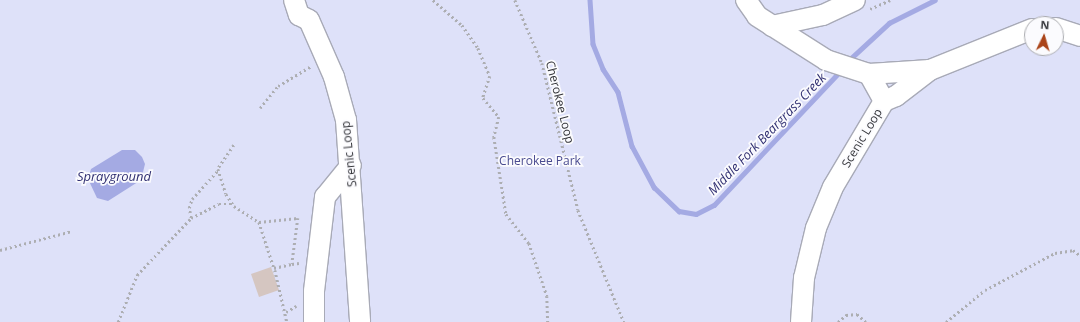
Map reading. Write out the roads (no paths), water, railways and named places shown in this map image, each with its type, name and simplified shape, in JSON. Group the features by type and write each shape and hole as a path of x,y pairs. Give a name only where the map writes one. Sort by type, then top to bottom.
{"street":[{"name":"Scenic Loop","path":"294,0 299,15 309,20 325,58 346,120 351,165 360,322"},
{"path":"746,0 757,16 826,60 869,74 930,70"},
{"path":"772,26 823,15 855,0"},
{"path":"1064,31 1080,36"},
{"path":"884,101 930,70 1024,32"},
{"name":"Scenic Loop","path":"801,322 804,278 816,228 833,187 884,101 869,74"},
{"path":"314,322 317,263 325,196 351,165"}],"water":[{"name":"Sprayground","path":"122,150 135,150 142,157 145,164 141,180 108,201 97,198 88,179 91,169"}],"waterway":[{"name":"Middle Fork Beargrass Creek","path":"590,0 593,44 603,69 618,92 632,146 654,187 679,211 696,214 714,205 841,70"},
{"name":"Middle Fork Beargrass Creek","path":"848,61 889,23 935,0"}],"park label":[{"name":"Cherokee Park","path":"540,161"}]}
